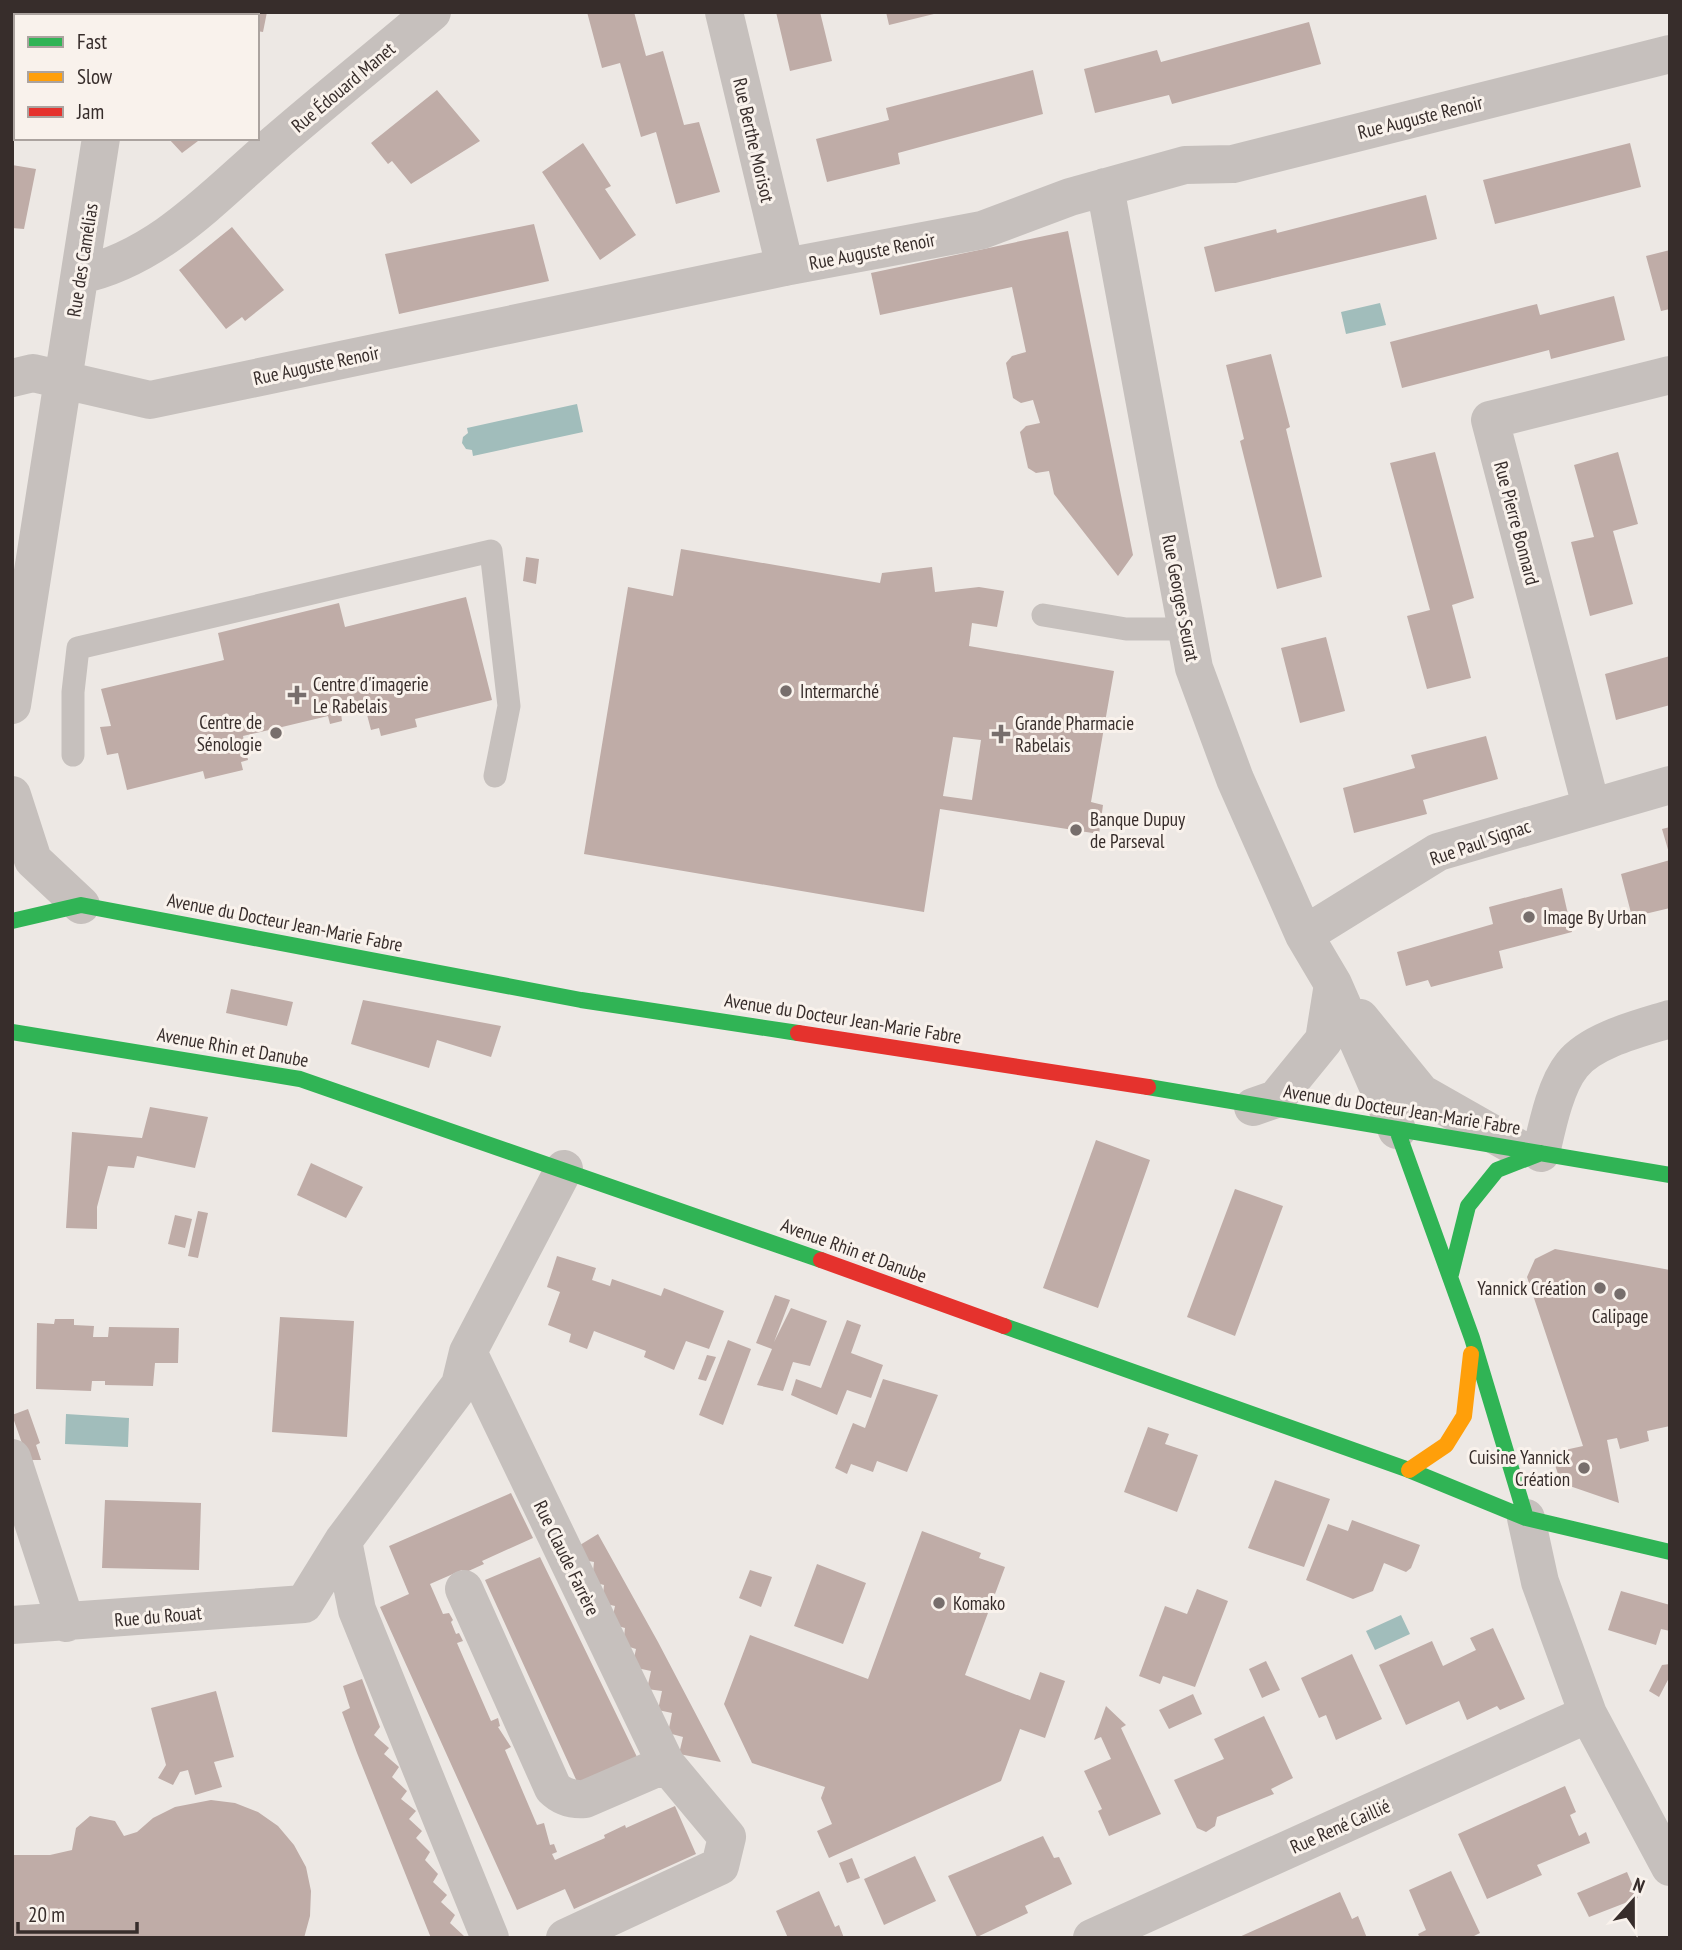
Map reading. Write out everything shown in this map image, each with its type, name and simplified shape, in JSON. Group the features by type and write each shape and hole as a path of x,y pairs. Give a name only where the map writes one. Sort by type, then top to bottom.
{"main road":[{"name":"Avenue du Docteur Jean-Marie Fabre","path":"12,921 81,905 581,1000 1035,1068 1670,1175"},
{"name":"Avenue Rhin et Danube","path":"12,1032 300,1079 564,1169 1409,1470 1526,1518 1670,1552"},
{"name":"Rue Georges Seurat","path":"1397,1130 1451,1274 1526,1518"},
{"path":"1451,1274 1468,1206 1497,1170 1530,1151"},
{"name":"Rue Georges Seurat","path":"1409,1470 1446,1446 1464,1416 1472,1338"}],"street":[{"name":"Rue Édouard Manet","path":"80,275 106,269 191,219 272,146 432,12"},
{"name":"Rue Berthe Morisot","path":"724,12 785,267"},
{"name":"Rue Auguste Renoir","path":"12,378 33,373 150,400 785,267 982,230 1070,197 1185,165 1233,164 1670,54"},
{"name":"Rue des Camélias","path":"65,382 101,140"},
{"name":"Rue Georges Seurat","path":"1105,187 1194,668 1235,779 1304,935 1333,984 1397,1130"},
{"name":"Rue Pierre Bonnard","path":"1591,806 1490,420 1670,375"},
{"path":"12,705 65,382"},
{"name":"Rue Paul Signac","path":"1304,935 1438,852 1670,785"},
{"path":"12,795 33,860 81,905"},
{"name":"Rue Georges Seurat","path":"1333,984 1421,1093 1530,1151"},
{"path":"1254,1107 1276,1099 1324,1040 1333,984"},
{"path":"1530,1151 1572,1065 1610,1038 1670,1019"},
{"path":"490,1938 357,1610 343,1541 460,1385 468,1352 564,1169"},
{"name":"Rue Claude Farrère","path":"468,1352 666,1763 727,1837 720,1866 565,1938"},
{"path":"12,1458 66,1623"},
{"path":"1526,1518 1540,1582 1588,1714 1670,1867"},
{"name":"Rue du Rouat","path":"12,1625 304,1604 343,1541"},
{"path":"464,1589 553,1787 559,1793 576,1800 585,1799 666,1763"},
{"name":"Rue René Caillié","path":"1091,1938 1588,1714"}],"lane":[{"path":"73,755 73,692 78,648 491,551 509,706 495,776"},
{"path":"1043,615 1126,629 1186,629"}],"water":[{"path":"1380,303 1386,325 1346,334 1341,312"},
{"path":"577,404 583,432 473,456 472,450 466,449 462,443 463,437 468,433 467,428"},
{"path":"66,1414 129,1418 128,1447 65,1444"},
{"path":"1401,1615 1410,1634 1375,1650 1366,1631"}],"building":[{"path":"13,12 29,14 14,14 12,87"},
{"path":"267,12 263,32 259,31 259,14 210,14"},
{"path":"587,12 634,12 646,56 663,51 684,125 699,122 720,192 676,204 656,132 641,137 620,63 602,68"},
{"path":"776,12 820,12 832,61 790,71"},
{"path":"886,12 938,12 938,13 889,25"},
{"path":"1309,22 1321,64 1172,104 1169,95 1095,113 1084,69 1157,50 1161,62"},
{"path":"1033,70 1043,114 898,153 900,164 827,182 816,139 889,120 886,108"},
{"path":"437,90 480,141 411,184 392,161 388,164 371,143"},
{"path":"170,140 199,140 182,153"},
{"path":"583,143 611,186 605,189 636,235 600,260 542,172"},
{"path":"1630,143 1641,187 1495,224 1483,180"},
{"path":"12,165 36,169 24,229 12,228"},
{"path":"1426,195 1437,239 1215,292 1204,247 1276,229 1277,233"},
{"path":"534,224 549,281 399,314 385,254"},
{"path":"232,227 284,290 245,321 242,317 226,329 179,270"},
{"path":"1068,231 1133,555 1118,576 1054,494 1049,471 1036,473 1028,468 1020,432 1026,426 1040,423 1033,400 1021,403 1013,398 1006,363 1012,356 1026,352 1012,287 880,315 871,273"},
{"path":"1670,250 1670,309 1661,311 1646,256"},
{"path":"1614,296 1625,340 1551,359 1549,350 1402,388 1390,342 1537,304 1540,315"},
{"path":"1271,354 1290,427 1286,429 1322,577 1277,589 1240,441 1244,439 1226,365"},
{"path":"1435,452 1474,598 1452,605 1471,678 1427,689 1407,616 1430,610 1390,463"},
{"path":"1618,452 1638,524 1613,531 1633,604 1590,616 1571,542 1594,537 1574,465"},
{"name":"Intermarché","path":"681,549 880,583 882,573 932,567 935,592 979,587 1004,591 997,627 972,623 969,646 1114,671 1091,802 1103,805 1099,834 940,809 924,912 584,854 628,587 673,596","holes":["953,737 981,740 972,800 943,796"]},
{"path":"526,557 539,559 536,584 523,581"},
{"name":"Centre d'imagerie Le Rabelais","path":"466,597 492,700 415,719 417,727 381,736 379,728 371,730 365,707 341,713 342,721 330,724 328,716 282,727 284,736 271,739 269,730 243,736 248,760 241,762 243,770 205,779 203,771 127,790 118,753 107,755 100,727 111,726 101,689 224,660 218,633 339,603 345,627"},
{"path":"1326,637 1345,711 1300,723 1281,648"},
{"path":"1670,656 1670,705 1616,720 1605,674"},
{"path":"1486,736 1498,779 1423,800 1427,814 1354,833 1343,788 1415,768 1411,755"},
{"path":"1670,827 1670,853 1669,853 1662,829"},
{"path":"1670,860 1670,908 1632,917 1621,874"},
{"path":"1562,888 1572,932 1499,951 1503,968 1431,987 1428,980 1406,986 1397,952 1493,924 1489,907"},
{"path":"231,989 293,1002 287,1026 226,1013"},
{"path":"363,1000 501,1026 491,1057 437,1040 429,1068 351,1044"},
{"path":"150,1107 208,1117 195,1168 137,1156 134,1168 108,1166 97,1207 97,1229 66,1228 72,1132 142,1138"},
{"path":"1096,1140 1150,1160 1098,1308 1043,1288"},
{"path":"311,1163 363,1187 346,1218 297,1195"},
{"path":"1235,1189 1283,1206 1235,1336 1187,1317"},
{"path":"198,1211 208,1213 198,1258 188,1256"},
{"path":"175,1215 192,1219 185,1248 168,1244"},
{"path":"1555,1249 1670,1270 1670,1426 1647,1431 1649,1441 1620,1449 1617,1438 1607,1440 1619,1503 1561,1483 1551,1453 1583,1446 1527,1277 1535,1259"},
{"path":"557,1256 596,1268 592,1280 610,1286 612,1279 661,1296 664,1288 724,1311 709,1349 686,1341 674,1370 644,1357 646,1351 594,1331 587,1349 569,1342 571,1334 548,1325 560,1292 547,1287"},
{"path":"775,1295 790,1300 774,1342 791,1308 827,1321 810,1366 793,1362 783,1391 757,1385 772,1349 756,1343"},
{"path":"280,1317 354,1321 347,1437 272,1432"},
{"path":"55,1319 74,1319 74,1325 94,1326 93,1337 108,1337 109,1327 179,1328 178,1363 155,1363 153,1386 105,1385 105,1381 92,1381 91,1391 36,1389 37,1323 54,1324"},
{"path":"847,1320 861,1325 851,1353 883,1365 871,1398 847,1390 837,1415 791,1395 796,1379 821,1388"},
{"path":"728,1340 751,1349 723,1425 699,1415"},
{"path":"707,1355 716,1357 706,1381 698,1379"},
{"path":"883,1379 938,1395 907,1472 877,1461 873,1472 851,1464 847,1474 835,1468 853,1423 865,1428"},
{"path":"28,1409 40,1443 36,1445 41,1460 28,1460 12,1415"},
{"path":"1148,1427 1169,1434 1165,1444 1198,1455 1177,1512 1124,1492"},
{"path":"1275,1480 1330,1499 1304,1567 1248,1548"},
{"path":"511,1493 533,1538 482,1561 484,1564 464,1573 462,1570 430,1584 443,1614 449,1613 456,1634 459,1633 463,1641 457,1643 491,1721 498,1718 498,1727 511,1747 505,1750 537,1825 544,1823 550,1845 554,1844 557,1852 552,1854 555,1860 605,1838 604,1835 625,1825 626,1828 675,1806 696,1854 574,1909 565,1889 517,1910 380,1607 409,1594 389,1546"},
{"path":"105,1500 201,1503 199,1570 102,1568"},
{"path":"1352,1520 1420,1545 1411,1568 1406,1572 1384,1563 1373,1591 1353,1599 1306,1580 1328,1524 1348,1531"},
{"path":"922,1531 981,1553 979,1558 1005,1567 965,1675 1030,1700 1040,1672 1065,1681 1045,1738 1020,1729 1001,1781 829,1858 817,1831 832,1824 821,1798 825,1787 752,1763 724,1704 750,1635 868,1679"},
{"path":"598,1534 721,1762 679,1754 683,1737 668,1733 672,1713 658,1710 662,1691 647,1689 651,1671 632,1667 636,1649 623,1645 625,1628 611,1624 615,1606 602,1603 604,1585 592,1582 594,1562 583,1560 580,1545"},
{"path":"540,1557 638,1759 579,1786 485,1580"},
{"path":"817,1564 866,1583 843,1644 794,1626"},
{"path":"750,1570 772,1577 761,1607 739,1598"},
{"path":"1197,1589 1228,1601 1195,1687 1163,1676 1160,1684 1139,1676 1165,1606 1187,1614"},
{"path":"1621,1591 1670,1605 1670,1631 1661,1629 1656,1645 1608,1630"},
{"path":"1493,1628 1525,1699 1500,1710 1497,1706 1467,1720 1459,1701 1406,1725 1379,1665 1432,1641 1443,1666 1476,1650 1470,1638"},
{"path":"1352,1654 1382,1719 1336,1740 1326,1715 1319,1718 1301,1678"},
{"path":"1266,1661 1280,1690 1262,1698 1249,1669"},
{"path":"1670,1664 1670,1676 1659,1697 1649,1691 1662,1665"},
{"path":"362,1679 380,1727 374,1735 389,1748 384,1754 399,1767 392,1777 407,1791 401,1799 416,1811 409,1819 422,1831 416,1838 430,1852 425,1860 438,1874 433,1882 447,1895 441,1902 455,1915 450,1923 464,1936 462,1938 431,1938 357,1753 342,1712 350,1708 343,1686"},
{"path":"216,1691 234,1757 214,1762 222,1787 195,1795 188,1770 180,1772 173,1785 158,1778 166,1765 151,1708"},
{"path":"1193,1694 1202,1714 1169,1729 1159,1710"},
{"path":"1106,1706 1126,1725 1121,1728 1161,1814 1109,1836 1098,1811 1102,1809 1084,1771 1111,1759 1101,1737 1094,1740"},
{"path":"1264,1716 1293,1778 1271,1789 1274,1794 1217,1817 1215,1826 1206,1832 1197,1828 1174,1780 1224,1759 1214,1739"},
{"path":"1565,1786 1576,1812 1570,1815 1579,1836 1586,1832 1590,1843 1537,1865 1542,1875 1487,1899 1458,1834"},
{"path":"211,1800 235,1803 258,1812 278,1826 294,1845 306,1867 311,1891 310,1916 304,1938 12,1938 12,1855 50,1855 72,1850 76,1828 90,1816 115,1821 124,1836 137,1832 153,1818 175,1807"},
{"path":"1043,1836 1054,1858 1059,1857 1072,1884 1025,1906 1028,1913 977,1937 948,1876"},
{"path":"915,1856 936,1901 884,1925 864,1879"},
{"path":"852,1858 860,1878 847,1883 839,1863"},
{"path":"1451,1871 1480,1933 1470,1938 1420,1938 1418,1934 1426,1930 1409,1890"},
{"path":"1627,1872 1638,1898 1589,1917 1577,1893"},
{"path":"819,1891 835,1927 839,1925 844,1938 788,1938 776,1911"},
{"path":"1340,1892 1352,1919 1358,1916 1367,1938 1237,1938"}],"traffic: fast":[{"path":"12,921 81,905 581,1000 798,1033"},
{"path":"12,1032 300,1079 821,1260"},
{"path":"1148,1087 1670,1175"},
{"path":"1397,1130 1472,1338 1526,1518"},
{"path":"1451,1274 1468,1206 1497,1170 1541,1153"},
{"path":"1004,1326 1409,1470 1526,1518 1670,1552"}],"traffic: slow":[{"path":"1409,1470 1446,1445 1464,1416 1471,1354"}],"traffic: jam":[{"path":"798,1033 1148,1087"},
{"path":"821,1260 1004,1326"}],"place":[{"name":"Intermarché","path":"786,691"},
{"name":"Centre d'imagerie Le Rabelais","path":"297,695"},
{"name":"Centre de Sénologie","path":"276,733"},
{"name":"Grande Pharmacie Rabelais","path":"1001,734"},
{"name":"Banque Dupuy de Parseval","path":"1076,830"},
{"name":"Image By Urban","path":"1529,917"},
{"name":"Yannick Création","path":"1600,1288"},
{"name":"Calipage","path":"1620,1294"},
{"name":"Cuisine Yannick Création","path":"1584,1468"},
{"name":"Komako","path":"939,1603"}]}
